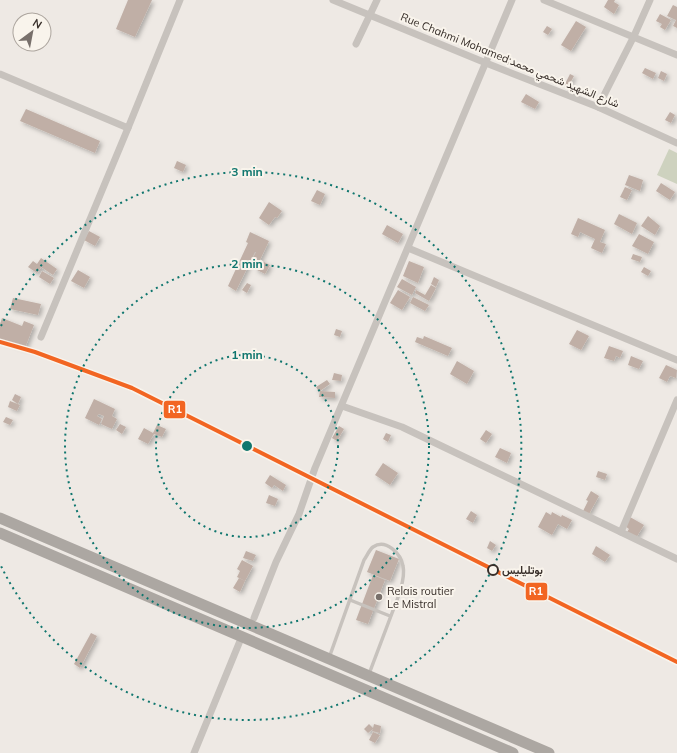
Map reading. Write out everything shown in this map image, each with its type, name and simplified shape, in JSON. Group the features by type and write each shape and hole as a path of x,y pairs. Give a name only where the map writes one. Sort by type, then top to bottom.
{"highway":[{"path":"0,518 549,753"},
{"path":"0,533 513,753"}],"street":[{"path":"42,337 180,0"},
{"name":"Rue Chahmi Mohamed;شارع الشهيد شحمي محمد","path":"333,0 598,107 677,143"},
{"path":"356,44 377,0"},
{"path":"254,618 276,562 299,514 315,468 512,0"},
{"path":"544,0 677,55"},
{"path":"598,107 634,36 650,0"},
{"path":"0,74 128,128"},
{"path":"408,248 677,360"},
{"path":"621,532 677,400"},
{"path":"342,406 402,427 677,559"},
{"path":"194,753 242,636"}],"lane":[{"path":"329,658 364,560 372,548 379,544 386,545 395,551 404,567 403,579 400,592 369,675"},
{"path":"350,600 390,616"}],"green space":[{"path":"669,149 677,153 677,184 657,175"}],"building":[{"path":"128,0 152,0 135,37 116,29"},
{"path":"608,0 615,0 614,2 619,5 614,14 604,7"},
{"path":"673,5 677,7 677,28 673,26 676,20 667,16"},
{"path":"660,14 671,20 665,30 660,27 662,24 656,21"},
{"path":"576,21 586,27 571,51 561,45"},
{"path":"547,26 552,29 548,35 543,32"},
{"path":"645,68 656,73 653,79 642,73"},
{"path":"661,71 667,74 664,81 658,78"},
{"path":"570,74 574,76 568,87 564,86"},
{"path":"526,94 539,102 535,109 521,102"},
{"path":"26,109 100,141 95,153 20,121"},
{"path":"670,112 675,115 671,123 665,120"},
{"path":"177,161 186,165 183,172 174,168"},
{"path":"629,175 643,180 640,191 625,185"},
{"path":"661,183 675,192 670,200 656,191"},
{"path":"625,187 632,190 627,200 620,197"},
{"path":"317,190 325,194 320,205 311,201"},
{"path":"269,202 282,211 269,225 259,218"},
{"path":"619,214 637,223 632,234 614,224"},
{"path":"648,216 660,226 655,235 641,226"},
{"path":"578,218 605,230 600,242 606,244 602,253 591,248 595,239 580,232 578,237 571,234"},
{"path":"387,225 403,234 398,243 382,234"},
{"path":"89,231 100,237 95,246 84,240"},
{"path":"250,232 269,241 260,260 270,265 265,274 255,269 259,261 253,258 255,252 236,291 228,286 248,243 246,242"},
{"path":"639,234 654,242 648,254 632,246"},
{"path":"633,254 642,257 640,262 631,259"},
{"path":"41,258 57,269 53,275 41,267 37,273 28,267 33,261 37,264"},
{"path":"409,261 424,267 418,283 403,276"},
{"path":"644,267 651,271 648,276 641,272"},
{"path":"78,270 90,277 84,288 71,281"},
{"path":"42,271 54,278 50,284 39,277"},
{"path":"434,277 439,280 436,287 431,284"},
{"path":"402,279 416,287 412,295 397,287"},
{"path":"247,283 251,285 247,293 242,290"},
{"path":"431,285 436,288 429,301 415,293 416,290 425,295"},
{"path":"398,290 410,297 402,310 390,303"},
{"path":"413,297 429,305 425,311 410,303"},
{"path":"13,298 41,304 38,315 10,309"},
{"path":"2,318 22,326 24,321 34,325 25,348 0,339 0,324"},
{"path":"336,329 342,331 340,337 334,335"},
{"path":"577,330 589,336 581,350 569,344"},
{"path":"424,336 452,348 448,356 415,342 417,337 423,339"},
{"path":"609,346 623,351 620,358 616,356 614,361 604,358"},
{"path":"631,356 643,361 639,369 628,365"},
{"path":"457,361 474,371 467,384 450,374"},
{"path":"666,365 677,370 676,378 670,376 667,382 659,378"},
{"path":"334,373 342,375 341,381 332,380"},
{"path":"327,380 330,384 319,392 316,387"},
{"path":"320,391 335,392 335,398 319,397"},
{"path":"15,394 21,397 18,404 12,400"},
{"path":"94,399 115,409 112,416 117,419 112,429 101,424 104,416 99,414 97,416 102,419 99,425 85,418"},
{"path":"10,401 20,405 17,411 8,407"},
{"path":"6,417 13,420 10,425 3,422"},
{"path":"120,424 126,427 122,434 116,430"},
{"path":"157,425 166,429 162,437 154,434 148,444 138,439 144,428 153,433"},
{"path":"339,426 344,429 337,441 332,438"},
{"path":"486,430 492,434 486,443 480,439"},
{"path":"386,433 391,435 388,442 383,439"},
{"path":"500,448 511,453 507,463 495,457"},
{"path":"383,463 398,473 390,485 375,475"},
{"path":"598,471 607,474 605,480 596,477"},
{"path":"270,475 286,485 283,491 274,485 272,488 265,483"},
{"path":"591,491 599,496 589,514 583,511 588,501 586,500"},
{"path":"269,495 278,499 275,506 266,503"},
{"path":"471,511 477,515 473,523 466,519"},
{"path":"546,512 551,515 552,512 561,517 562,515 572,520 567,529 558,524 552,535 538,527"},
{"path":"630,517 644,525 636,538 627,532 629,529 625,526"},
{"path":"490,541 496,545 492,551 487,548"},
{"path":"596,546 610,555 605,562 592,554"},
{"path":"376,550 399,559 390,581 367,572"},
{"path":"246,551 256,555 253,561 243,558"},
{"path":"242,560 253,566 245,581 237,577 240,571 237,569"},
{"path":"373,575 385,580 368,624 356,620"},
{"path":"239,578 245,581 240,592 233,588"},
{"path":"91,633 97,636 80,668 74,664"},
{"path":"369,724 373,728 374,724 381,726 380,733 372,731 373,729 368,733 364,729"},
{"path":"373,732 380,735 375,743 369,740"}],"transit line":[{"name":"R1","path":"0,342 35,352 132,388 677,662"}],"place":[{"name":"بوتليليس","path":"493,570"},
{"name":"Relais routier Le Mistral","path":"379,597"}]}
